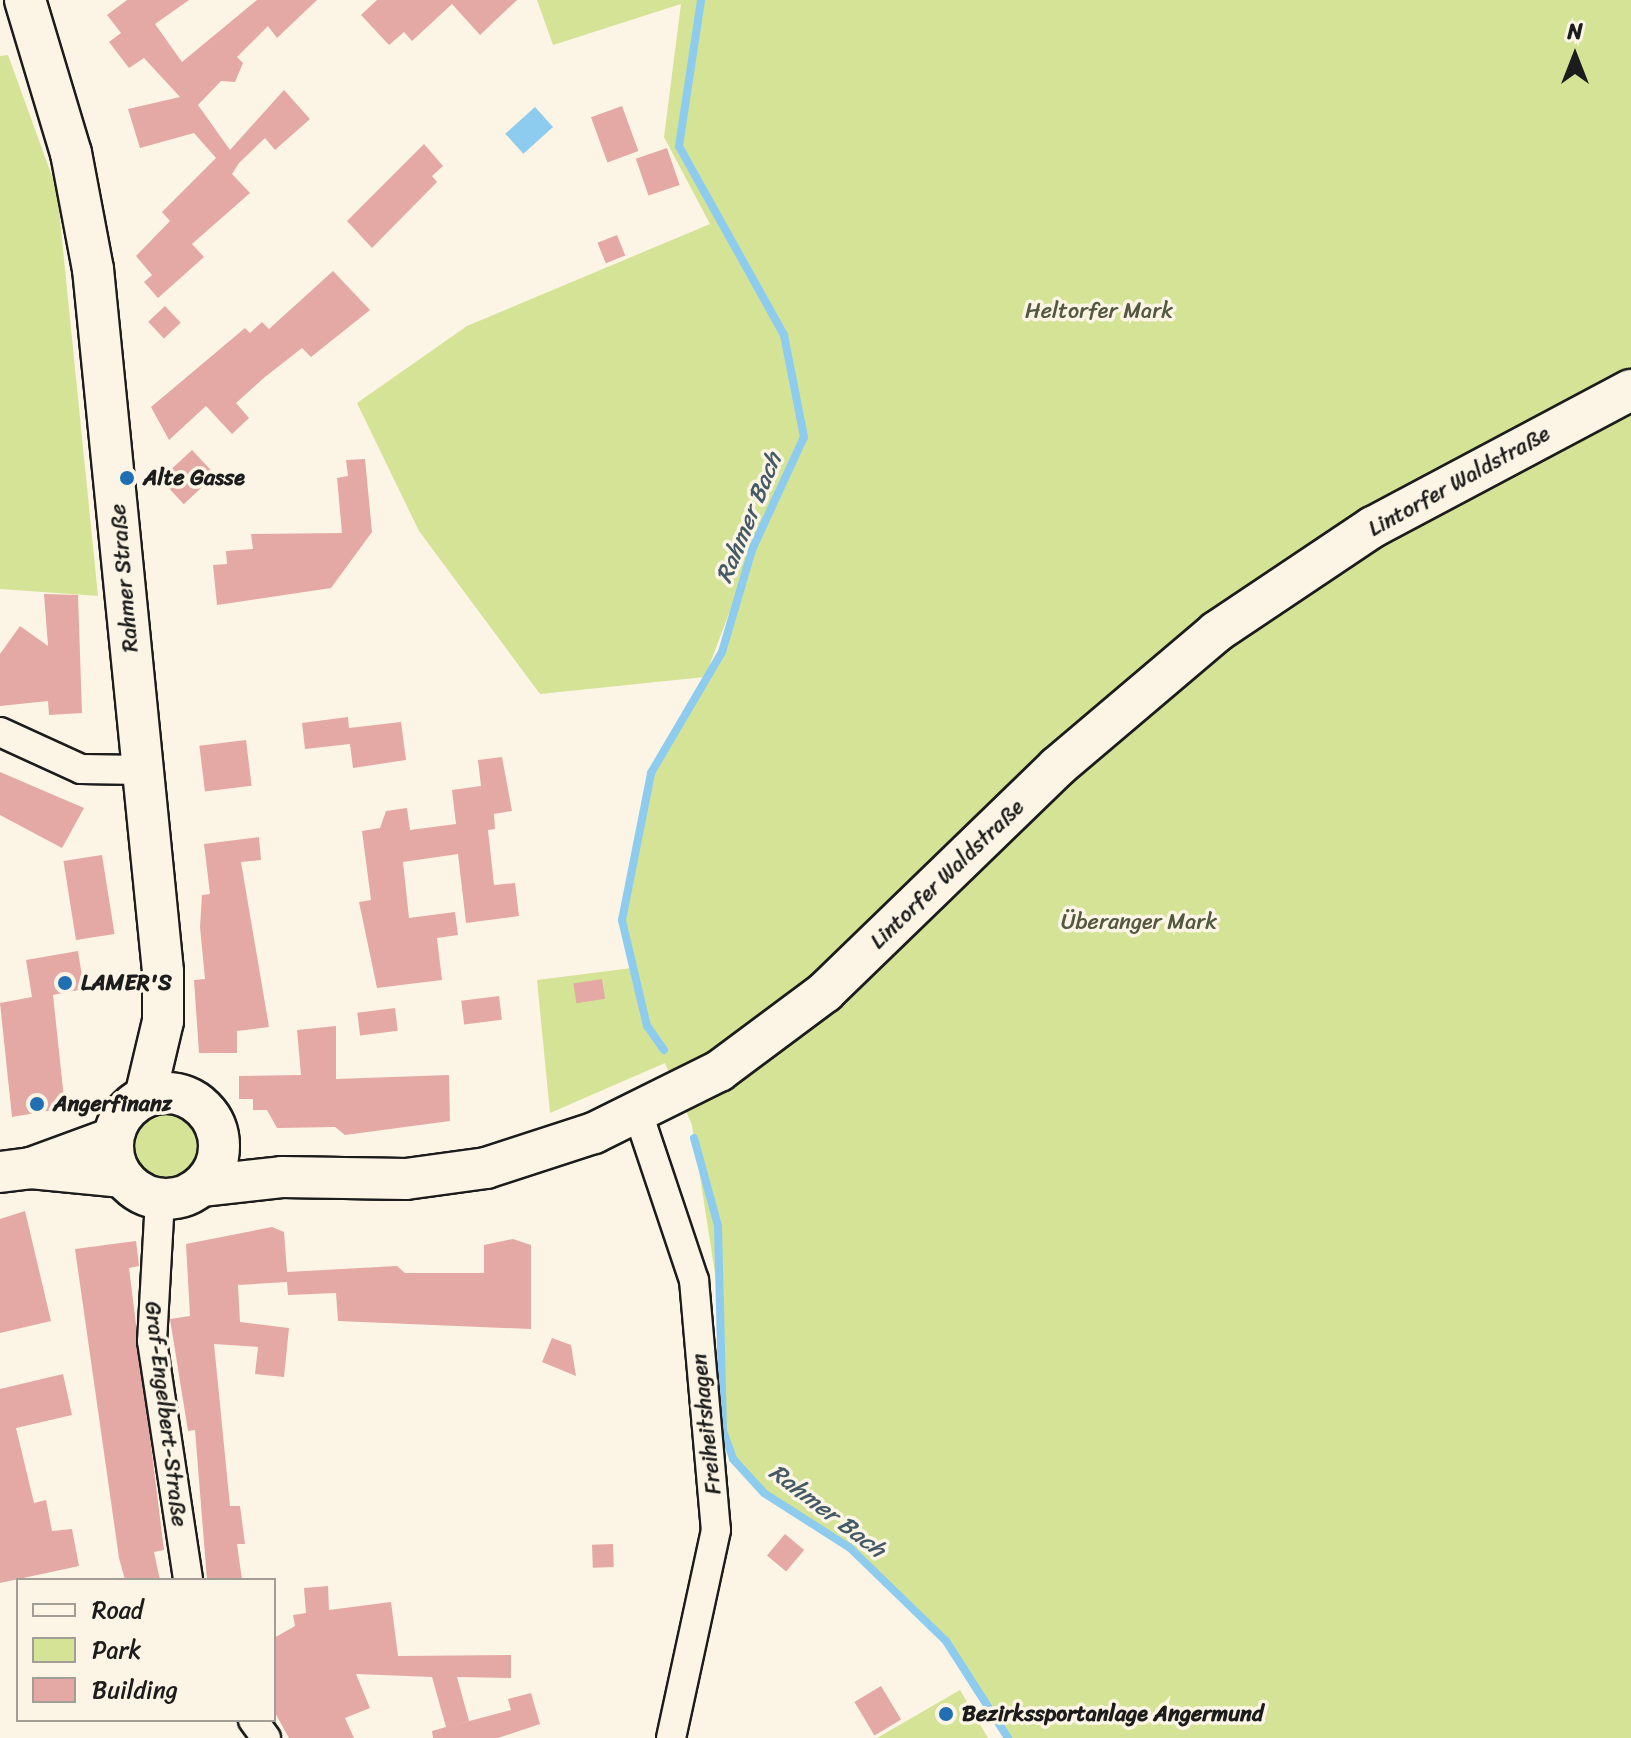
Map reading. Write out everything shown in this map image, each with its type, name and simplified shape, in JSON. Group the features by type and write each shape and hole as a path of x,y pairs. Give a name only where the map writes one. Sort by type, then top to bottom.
{"main road":[{"name":"Rahmer Straße","path":"25,0 87,226 142,770 163,1021 163,1096"},
{"name":"Lintorfer Waldstraße","path":"201,1186 282,1177 345,1182 459,1174 638,1113 719,1071 793,1020 1057,767 1216,632 1373,527 1631,390"},
{"path":"16,1170 121,1177 160,1199 201,1186 219,1147 207,1112 163,1096 126,1111 113,1138 121,1177"},
{"path":"16,1170 113,1138"},
{"path":"219,1147 282,1177"}],"street":[{"path":"0,732 81,769 142,770"},
{"name":"Freiheitshagen","path":"638,1113 694,1280 716,1530 671,1738"},
{"name":"Graf-Engelbert-Straße","path":"160,1199 152,1341 188,1578"}],"green space":[{"name":"Überanger Mark","path":"537,0 1631,0 1631,1738 1009,1738 947,1639 852,1547 764,1491 735,1458 725,1430 717,1286 692,1125 665,1063 550,1113 537,980 632,968 643,1012 623,920 653,773 662,747 724,652 742,579 705,677 540,694 419,531 357,403 467,326 710,224 664,137 681,4 553,45"},
{"path":"8,55 57,190 98,596 0,589 0,56"},
{"path":"171,1111 190,1121 198,1133 198,1161 190,1173 178,1181 157,1183 138,1173 130,1161 128,1140 138,1121 150,1113"},
{"name":"Bezirkssportanlage Angermund","path":"960,1690 988,1738 877,1738"}],"water":[{"path":"535,107 553,127 523,154 505,134"}],"building":[{"path":"127,0 189,0 155,24 182,62 257,0 317,0 277,38 268,26 237,57 243,63 235,82 221,81 198,105 230,150 284,90 310,119 275,150 265,138 239,163 232,174 250,193 192,244 204,257 158,298 144,282 152,275 136,256 170,221 162,212 216,158 194,133 140,148 128,109 180,97 144,58 129,68 109,42 121,33 107,15"},
{"path":"377,0 517,0 480,35 452,4 412,41 404,32 389,45 361,15"},
{"path":"622,106 638,151 607,162 591,117"},
{"path":"424,144 443,166 432,176 437,182 372,248 347,221"},
{"path":"667,148 680,185 648,196 636,159"},
{"path":"617,235 625,255 606,263 598,243"},
{"path":"333,271 370,310 311,357 302,348 236,403 249,418 232,434 206,406 169,440 151,407 245,328 250,333 262,322 269,329"},
{"path":"165,306 181,323 164,339 148,322"},
{"path":"192,450 215,475 184,504 161,479"},
{"path":"365,459 372,532 331,588 217,605 213,565 227,564 226,551 253,549 251,534 342,533 337,478 348,476 346,460"},
{"path":"44,594 78,595 82,713 49,715 48,701 0,706 0,654 20,626 48,646"},
{"path":"348,717 349,728 401,722 406,760 353,768 350,744 305,749 302,723"},
{"path":"246,740 252,786 205,791 199,746"},
{"path":"502,757 512,811 494,814 495,829 488,830 494,885 515,883 519,916 466,923 458,854 403,862 409,918 455,912 458,935 437,938 442,980 377,988 359,902 371,900 362,831 380,828 386,811 407,808 410,830 456,824 452,790 481,786 478,760"},
{"path":"0,772 84,808 62,848 0,815"},
{"path":"259,837 261,860 241,862 269,1027 237,1031 237,1053 199,1053 194,980 205,979 200,927 202,895 210,894 204,844"},
{"path":"102,855 115,934 76,940 63,861"},
{"path":"78,951 84,989 53,995 65,1108 12,1117 0,1003 32,997 26,960"},
{"path":"602,979 605,999 576,1003 573,984"},
{"path":"499,996 502,1020 464,1024 461,1001"},
{"path":"395,1008 398,1031 360,1035 357,1013"},
{"path":"336,1026 336,1079 449,1075 450,1121 345,1135 335,1127 277,1128 267,1110 253,1110 253,1099 239,1099 239,1076 301,1075 297,1030"},
{"path":"25,1211 51,1321 0,1333 0,1219"},
{"path":"272,1227 284,1232 287,1272 397,1266 405,1273 484,1273 484,1245 513,1239 531,1245 531,1329 338,1321 336,1293 288,1295 287,1282 238,1285 240,1322 289,1328 284,1377 255,1374 258,1347 214,1344 230,1506 240,1506 245,1544 237,1544 242,1578 207,1578 195,1430 188,1431 170,1319 190,1316 186,1244"},
{"path":"136,1241 139,1266 129,1268 164,1550 154,1552 160,1578 124,1578 119,1558 75,1249"},
{"path":"552,1338 571,1345 576,1376 542,1362"},
{"path":"63,1374 72,1415 16,1428 34,1503 46,1500 52,1531 72,1529 79,1566 0,1583 0,1389"},
{"path":"785,1534 804,1550 786,1572 767,1555"},
{"path":"613,1544 614,1567 593,1568 592,1545"},
{"path":"328,1586 329,1610 391,1602 398,1656 511,1655 511,1678 457,1677 469,1721 447,1727 511,1710 508,1699 531,1693 540,1724 498,1738 433,1738 432,1731 446,1727 432,1677 356,1674 370,1708 345,1718 354,1738 289,1738 276,1715 276,1637 295,1626 293,1615 306,1613 304,1588"},
{"path":"881,1686 901,1719 875,1735 854,1702"}],"waterway":[{"name":"Rahmer Bach","path":"664,1050 647,1026 622,920 651,773 722,652 752,550 804,437 784,335 679,146 701,0"},
{"name":"Rahmer Bach","path":"694,1138 718,1226 723,1431 733,1459 764,1493 850,1548 946,1641 1008,1738"}],"place":[{"name":"Alte Gasse","path":"127,478"},
{"name":"LAMER'S","path":"65,983"},
{"name":"Angerfinanz","path":"37,1104"},
{"name":"Bezirkssportanlage Angermund","path":"946,1714"}],"park label":[{"name":"Heltorfer Mark","path":"1099,311"}]}
